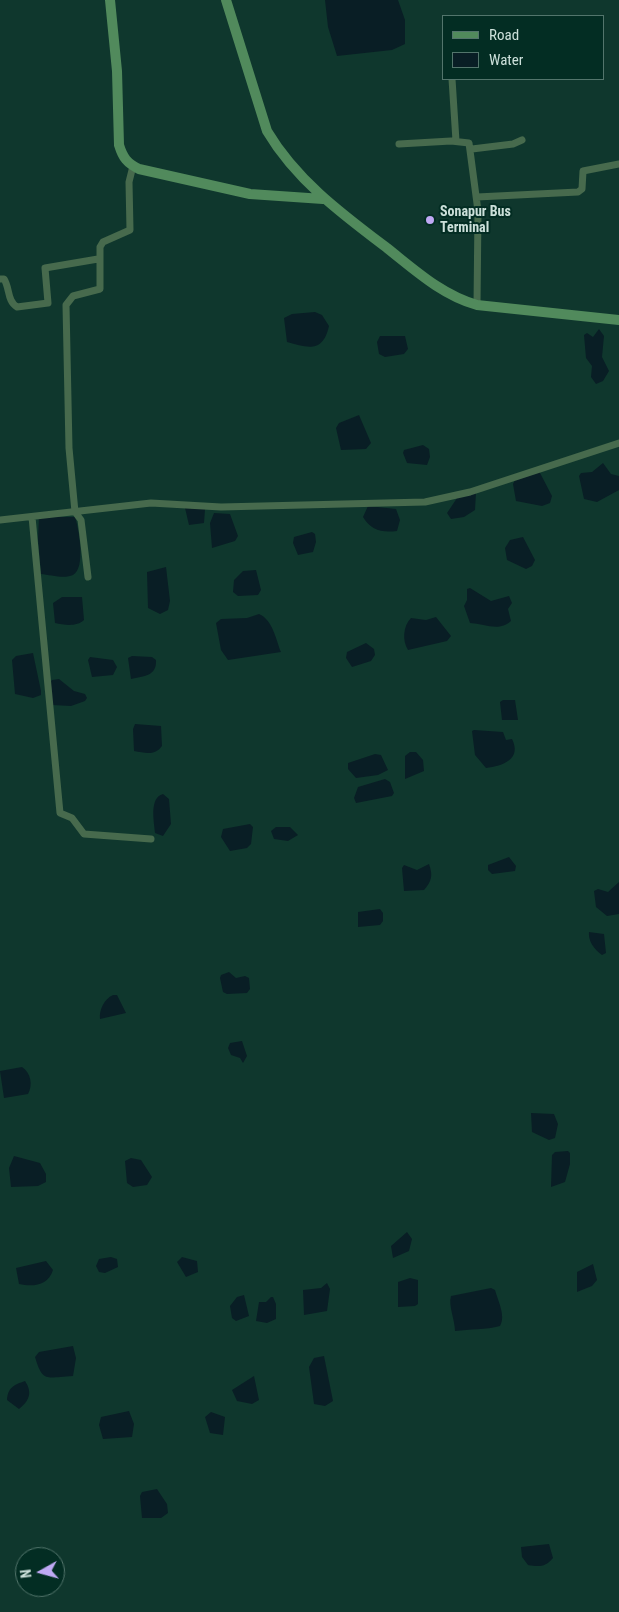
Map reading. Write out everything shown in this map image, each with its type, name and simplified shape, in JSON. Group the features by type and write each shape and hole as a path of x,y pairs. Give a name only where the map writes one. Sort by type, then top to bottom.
{"main road":[{"path":"110,0 117,71 119,145 122,156 139,170 250,194 323,199"},
{"path":"226,0 267,131 277,148 323,199 437,287 458,299 477,305 619,320"}],"street":[{"path":"452,80 456,141"},
{"path":"472,149 513,144 522,140"},
{"path":"399,144 456,141 470,143 476,197 477,305"},
{"path":"476,197 578,192 582,189 583,171 619,164"},
{"path":"88,577 80,520 76,512 69,448 66,305 73,296 100,289 98,259 100,247 104,242 130,230 130,182 133,166"},
{"path":"0,279 4,279 9,288 9,295 13,304 17,307 48,303 45,268 98,259"},
{"path":"0,520 151,502 220,507 425,502 470,492 619,443"},
{"path":"32,517 60,813 72,818 84,834 151,839"}],"water":[{"path":"325,0 398,0 405,20 405,44 392,50 337,56 328,27"},
{"path":"315,312 322,315 329,326 323,341 319,345 308,347 287,342 284,318 292,314"},
{"path":"599,329 604,336 602,357 609,371 603,381 596,384 591,377 592,366 586,358 584,335 587,333 593,337"},
{"path":"380,336 405,336 408,349 404,354 385,357 379,354 377,342"},
{"path":"359,415 371,443 366,449 341,450 336,428 339,423"},
{"path":"423,445 429,449 430,457 427,465 407,463 403,453 404,450"},
{"path":"603,463 611,474 619,476 619,490 597,502 584,499 579,476 581,473 592,472"},
{"path":"539,471 552,496 550,503 542,506 516,501 513,484 515,480"},
{"path":"476,492 475,510 464,517 451,519 447,513 459,495"},
{"path":"368,506 396,509 400,520 397,531 381,531 369,525 363,517"},
{"path":"185,508 205,509 204,523 189,525"},
{"path":"214,513 230,514 238,536 235,541 212,548 210,523"},
{"path":"39,517 75,517 80,539 80,557 77,571 73,575 62,577 41,574 38,539"},
{"path":"312,532 315,534 316,542 313,552 298,555 293,543 294,537"},
{"path":"523,537 535,560 532,566 526,569 507,560 505,548 510,540"},
{"path":"166,567 170,601 168,610 160,614 148,608 147,572"},
{"path":"256,570 261,590 258,595 238,596 233,592 234,580 243,571"},
{"path":"470,588 491,601 509,596 512,603 508,609 511,621 497,627 470,623 464,606 467,600 467,589"},
{"path":"62,597 82,597 84,620 74,625 55,623 53,603"},
{"path":"259,614 271,625 281,652 228,660 221,650 216,623 221,619 247,618"},
{"path":"436,617 451,636 447,641 408,650 404,634 408,621 411,618 426,620"},
{"path":"366,643 374,649 375,655 371,661 352,667 346,658 347,652"},
{"path":"33,653 41,695 33,698 15,694 12,660 16,656"},
{"path":"132,656 152,657 156,660 156,665 149,674 131,679 128,658"},
{"path":"90,657 113,660 117,667 113,675 92,677 88,660"},
{"path":"59,679 74,691 85,694 87,698 85,701 71,706 52,705 50,683 52,680"},
{"path":"503,700 515,700 518,720 502,720 500,702"},
{"path":"135,724 161,726 162,746 153,753 134,751 133,729"},
{"path":"472,731 503,732 506,740 512,739 515,752 513,756 504,763 486,768 475,755"},
{"path":"410,752 416,752 423,760 424,771 405,779 405,756"},
{"path":"375,754 381,755 388,770 378,775 356,778 348,769 348,763"},
{"path":"385,779 390,782 394,793 392,796 356,803 354,798 358,787"},
{"path":"163,794 169,799 171,824 163,836 155,833 153,810 156,800"},
{"path":"250,824 253,827 251,844 247,848 230,851 221,837 223,829"},
{"path":"276,827 290,827 298,835 288,841 274,839 271,831"},
{"path":"509,857 516,866 515,871 492,874 488,870 488,865"},
{"path":"429,864 431,878 424,890 404,891 402,868 404,865 417,870"},
{"path":"619,882 619,914 607,916 596,907 594,891 598,889 608,892"},
{"path":"380,909 383,913 383,921 380,925 358,927 358,912"},
{"path":"589,932 604,934 606,953 602,955 594,947 589,939"},
{"path":"229,972 236,978 245,976 249,978 250,989 247,993 227,994 223,992 220,978 221,975"},
{"path":"113,995 117,995 126,1013 100,1019 103,1005"},
{"path":"242,1041 247,1056 243,1063 240,1058 231,1055 228,1048 230,1043"},
{"path":"22,1067 30,1079 28,1094 4,1098 0,1071"},
{"path":"531,1113 554,1114 558,1124 555,1138 549,1140 532,1132"},
{"path":"568,1151 570,1153 570,1164 565,1182 551,1187 552,1155 555,1152"},
{"path":"14,1156 40,1163 46,1174 46,1182 38,1186 11,1187 9,1168"},
{"path":"131,1158 141,1160 152,1177 147,1185 133,1187 127,1183 125,1161"},
{"path":"407,1232 412,1239 409,1251 393,1258 391,1246"},
{"path":"111,1257 117,1259 118,1267 105,1273 99,1272 96,1266 99,1259"},
{"path":"182,1257 197,1261 198,1272 186,1277 177,1262"},
{"path":"46,1261 53,1270 48,1279 35,1285 19,1284 16,1268"},
{"path":"593,1264 597,1280 592,1286 577,1292 577,1272"},
{"path":"410,1278 418,1280 418,1304 415,1306 398,1307 398,1282"},
{"path":"327,1283 330,1289 327,1311 304,1315 303,1290 321,1288"},
{"path":"491,1288 495,1290 501,1308 502,1322 500,1326 455,1331 450,1304 451,1296"},
{"path":"244,1295 249,1316 236,1321 232,1318 230,1306 237,1297"},
{"path":"273,1297 276,1304 276,1319 267,1323 256,1321 259,1302 266,1302"},
{"path":"73,1346 76,1358 73,1376 52,1378 44,1375 35,1357 39,1352"},
{"path":"324,1356 333,1401 325,1406 314,1404 309,1367 314,1358"},
{"path":"254,1376 259,1400 252,1404 237,1401 232,1390"},
{"path":"25,1381 29,1389 29,1396 19,1409 7,1400 12,1387"},
{"path":"129,1411 134,1424 132,1437 103,1439 99,1425 101,1417"},
{"path":"211,1412 225,1417 223,1435 210,1433 205,1417"},
{"path":"157,1489 167,1504 168,1513 161,1518 142,1518 140,1496 142,1492"},
{"path":"549,1544 553,1558 545,1565 528,1565 522,1557 521,1547"}],"place":[{"name":"Sonapur Bus Terminal","path":"430,220"}]}
